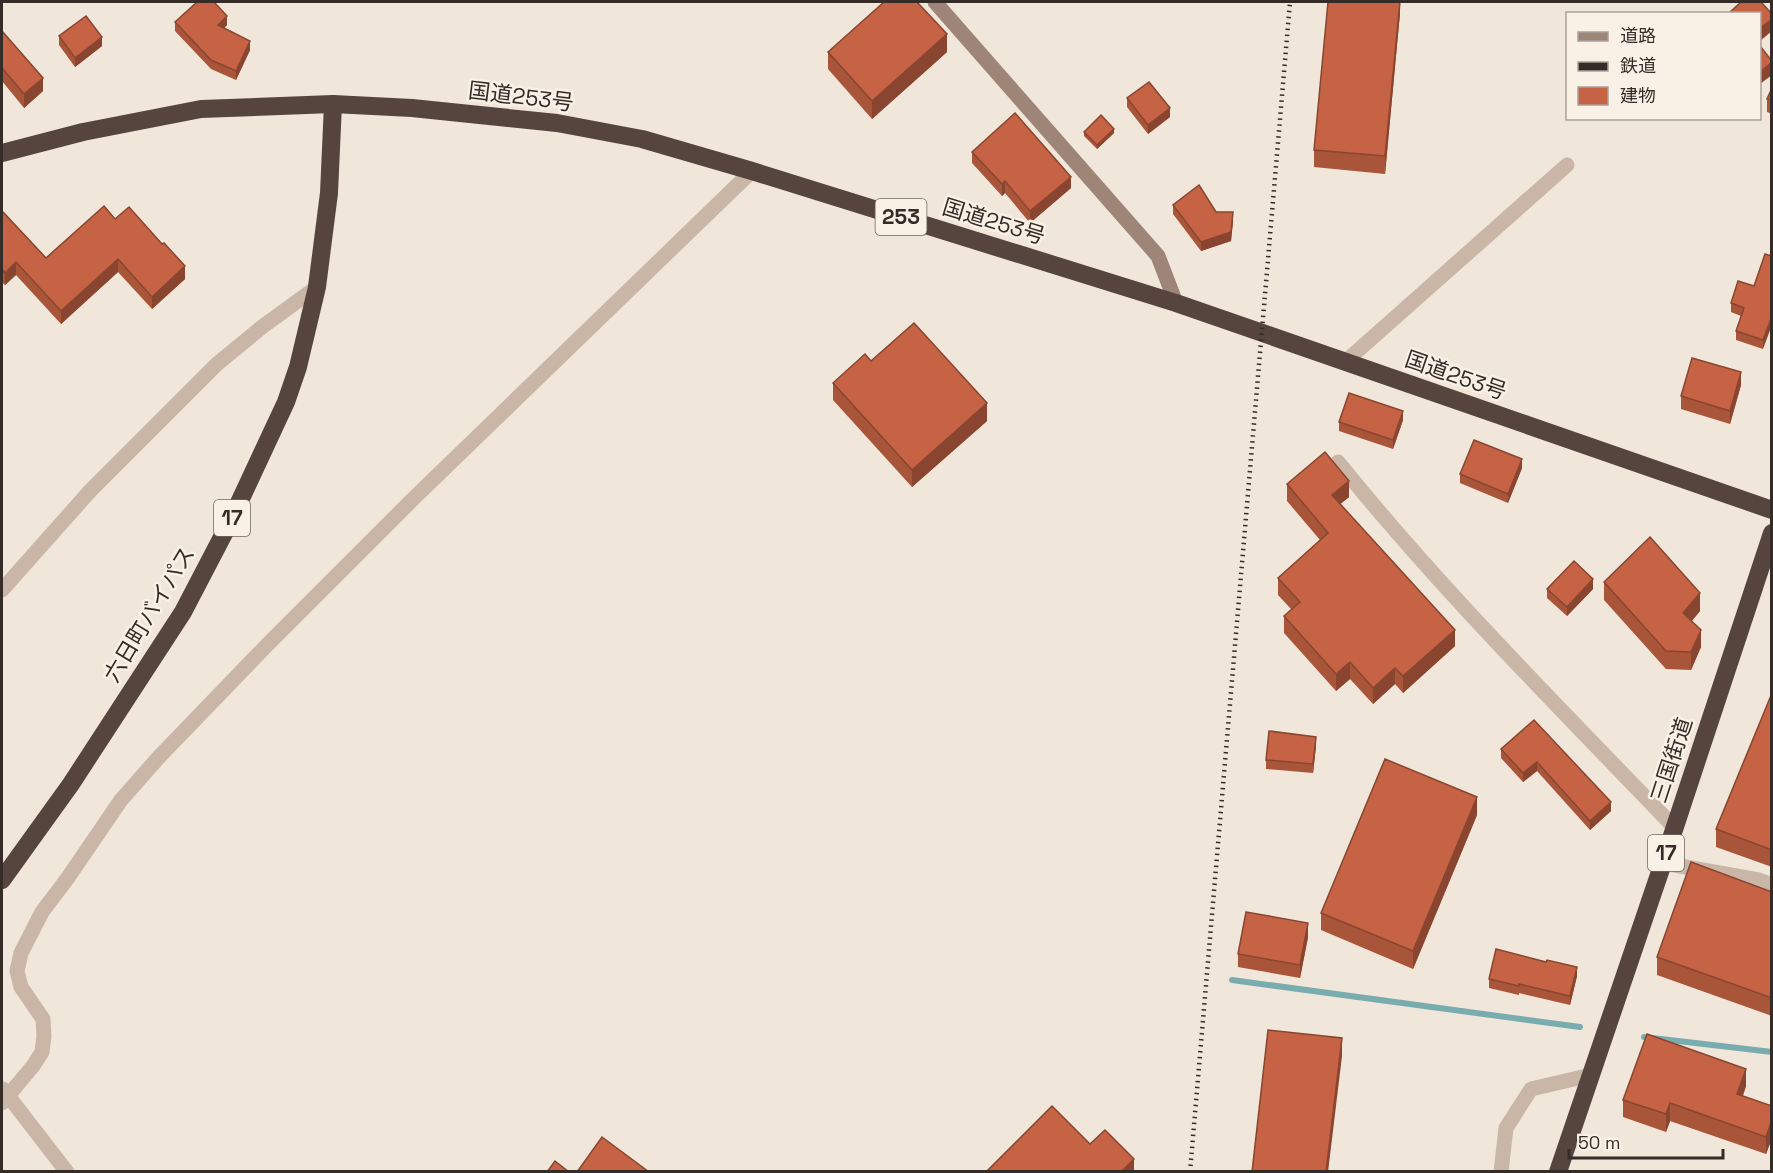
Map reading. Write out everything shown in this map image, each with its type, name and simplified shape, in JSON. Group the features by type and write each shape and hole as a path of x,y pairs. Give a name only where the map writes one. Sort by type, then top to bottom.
{"highway":[{"name":"国道253号","path":"2,153 83,132 201,109 333,104 412,108 557,123 642,139 1176,303 1772,510"},
{"name":"六日町バイパス","path":"2,880 71,784 183,612 231,520 286,402 298,367 317,287 329,193 333,104"},
{"name":"三国街道","path":"1558,1172 1772,533"}],"street":[{"path":"935,2 1158,256 1176,303"},
{"path":"1345,362 1567,165"},
{"path":"68,1172 3,1095 33,1066 42,1052 43,1018 21,987 17,971 21,953 42,912 121,800 158,758 283,628 414,498 752,171"},
{"path":"2,590 90,491 217,364 262,327 317,287"},
{"path":"1338,462 1487,633 1674,827"},
{"path":"1663,863 1759,880 1772,885"},
{"path":"1501,1172 1506,1128 1531,1089 1591,1075"}],"building":[{"path":"197,2 214,2 227,16 218,25 250,41 236,71 211,60 175,22"},
{"path":"884,2 917,2 947,34 872,101 828,52"},
{"path":"1328,2 1400,2 1385,156 1314,150"},
{"path":"1741,2 1761,2 1772,14 1772,19 1761,27 1761,12 1730,12"},
{"path":"86,16 102,37 75,58 59,36"},
{"path":"2,31 43,78 24,94 2,68"},
{"path":"1761,47 1772,61 1761,71"},
{"path":"1149,82 1170,108 1148,125 1127,98"},
{"path":"1772,88 1772,100 1767,99"},
{"path":"1015,113 1071,177 1030,211 1005,181 1002,184 972,152"},
{"path":"1101,115 1114,129 1097,145 1084,132"},
{"path":"1199,185 1216,212 1233,212 1231,232 1201,242 1173,205"},
{"path":"104,206 115,219 129,207 185,266 152,297 118,259 61,311 16,262 5,273 2,269 2,211 46,258"},
{"path":"1765,254 1772,256 1772,316 1763,340 1736,331 1744,308 1731,303 1738,281 1754,286"},
{"path":"914,323 987,403 912,470 833,383 865,354 871,361"},
{"path":"1692,358 1741,372 1730,411 1681,396"},
{"path":"1349,393 1403,411 1393,440 1339,422"},
{"path":"1474,440 1522,459 1508,494 1460,474"},
{"path":"1325,452 1349,481 1332,495 1455,630 1403,676 1395,668 1373,688 1350,662 1336,674 1284,616 1300,602 1278,578 1328,533 1287,484"},
{"path":"1650,537 1700,593 1683,613 1701,630 1691,652 1666,651 1604,582"},
{"path":"1574,561 1593,579 1567,607 1547,589"},
{"path":"1772,693 1772,850 1716,829"},
{"path":"1534,720 1611,802 1590,821 1537,762 1523,773 1501,749"},
{"path":"1269,731 1316,737 1313,764 1266,760"},
{"path":"1385,759 1477,797 1413,951 1321,913"},
{"path":"1691,862 1772,892 1772,998 1657,957"},
{"path":"1246,912 1308,923 1300,965 1238,954"},
{"path":"1496,949 1546,962 1547,960 1577,967 1570,996 1489,979"},
{"path":"1268,1030 1342,1038 1326,1172 1252,1172"},
{"path":"1647,1034 1746,1069 1737,1094 1772,1106 1772,1120 1766,1137 1670,1103 1666,1114 1623,1100"},
{"path":"1052,1106 1090,1144 1105,1130 1134,1159 1121,1172 986,1172"},
{"path":"602,1137 649,1172 577,1172"},
{"path":"555,1161 569,1172 547,1172"}],"waterway":[{"path":"1232,980 1580,1027"},
{"path":"1644,1037 1772,1052"}],"railway":[{"path":"1190,1172 1290,2"}]}
